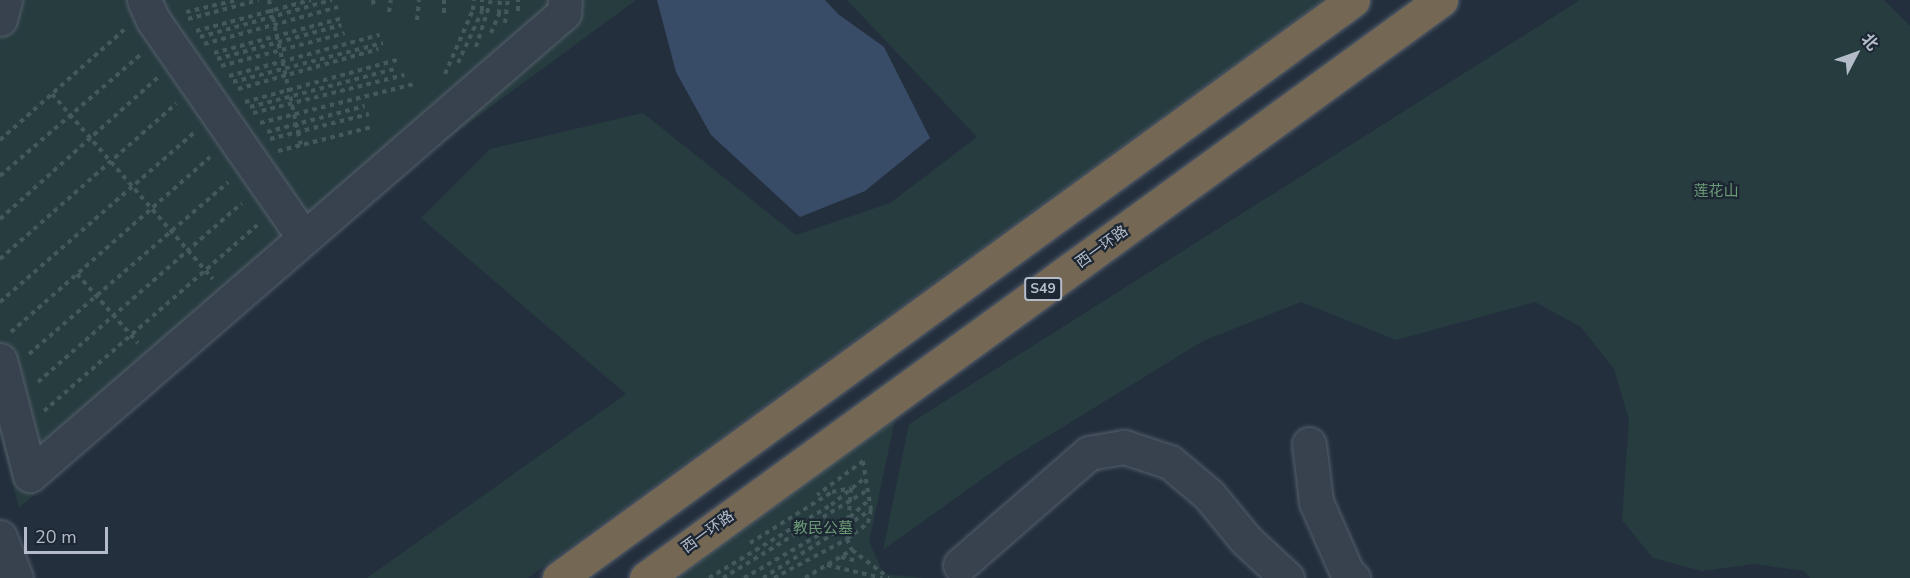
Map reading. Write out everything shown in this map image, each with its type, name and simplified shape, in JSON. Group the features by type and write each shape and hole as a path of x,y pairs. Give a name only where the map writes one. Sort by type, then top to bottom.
{"highway":[{"path":"559,578 1353,0"},
{"name":"西一环路","path":"646,578 1441,0"}],"street":[{"path":"0,19 5,0"},
{"path":"9,381 30,475 304,238 568,4"},
{"path":"203,92 304,238"},
{"path":"1309,444 1316,502 1348,575 1353,578"},
{"path":"960,565 1089,453 1124,447 1170,462 1209,495 1246,540 1287,578"},
{"path":"0,537 16,578"}],"path":[{"path":"9,381 77,274 152,209 203,92 237,0"},
{"path":"9,381 96,296 171,231 203,92 259,0"},
{"path":"268,0 301,145"},
{"path":"0,302 132,186 203,92 272,14 311,0"},
{"path":"272,14 332,0"},
{"path":"374,0 374,7"},
{"path":"389,12 391,0"},
{"path":"417,20 419,0"},
{"path":"444,0 444,13"},
{"path":"442,80 474,0"},
{"path":"450,80 482,11 483,0"},
{"path":"474,50 491,0"},
{"path":"487,43 499,15 500,0"},
{"path":"503,26 508,0"},
{"path":"9,381 115,317 189,251 203,92 274,25 338,7"},
{"path":"0,259 111,162 277,39 344,18"},
{"path":"277,39 341,25"},
{"path":"203,92 280,51 345,33"},
{"path":"0,219 91,138 282,62 379,35"},
{"path":"203,92 284,68 383,44"},
{"path":"0,176 71,116 285,76 378,49"},
{"path":"0,140 52,94 288,90 400,59"},
{"path":"203,92 290,96 395,69"},
{"path":"203,92 291,103 404,75"},
{"path":"203,92 294,115 414,84"},
{"path":"203,92 296,124 365,106"},
{"path":"203,92 298,132 369,114"},
{"path":"203,92 301,145 372,127"},
{"path":"9,381 131,335 205,270 203,92"},
{"path":"52,94 231,301"},
{"path":"77,274 157,365"},
{"path":"742,541 863,461 871,510 868,523 847,539 774,578"},
{"path":"709,578 831,505 865,478"},
{"path":"850,488 847,539 859,559 857,572"},
{"path":"744,547 832,492 850,488"},
{"path":"723,578 868,489"},
{"path":"744,578 850,517 868,501"},
{"path":"763,578 848,527 871,510"},
{"path":"806,577 852,550"},
{"path":"841,557 859,559 890,578"},
{"path":"827,565 881,578 880,571"},
{"path":"870,576 872,565"},
{"path":"806,577 817,578"}],"green space":[{"path":"0,0 636,0 409,167 19,508 0,435"},
{"path":"847,0 1324,0 528,578 367,578 626,394 421,218 490,149 643,113 796,235 890,203 977,137"},
{"name":"莲花山","path":"1580,0 1884,0 1910,26 1910,578 1810,578 1804,571 1754,564 1702,571 1653,558 1622,520 1629,420 1614,369 1581,327 1535,302 1396,340 1301,302 1203,341 1006,462 883,550 909,424"},
{"name":"教民公墓","path":"896,415 869,542 884,574 924,578 672,578"}],"water":[{"path":"657,0 825,0 838,14 884,47 930,138 865,191 800,217 711,135 676,72"}]}
